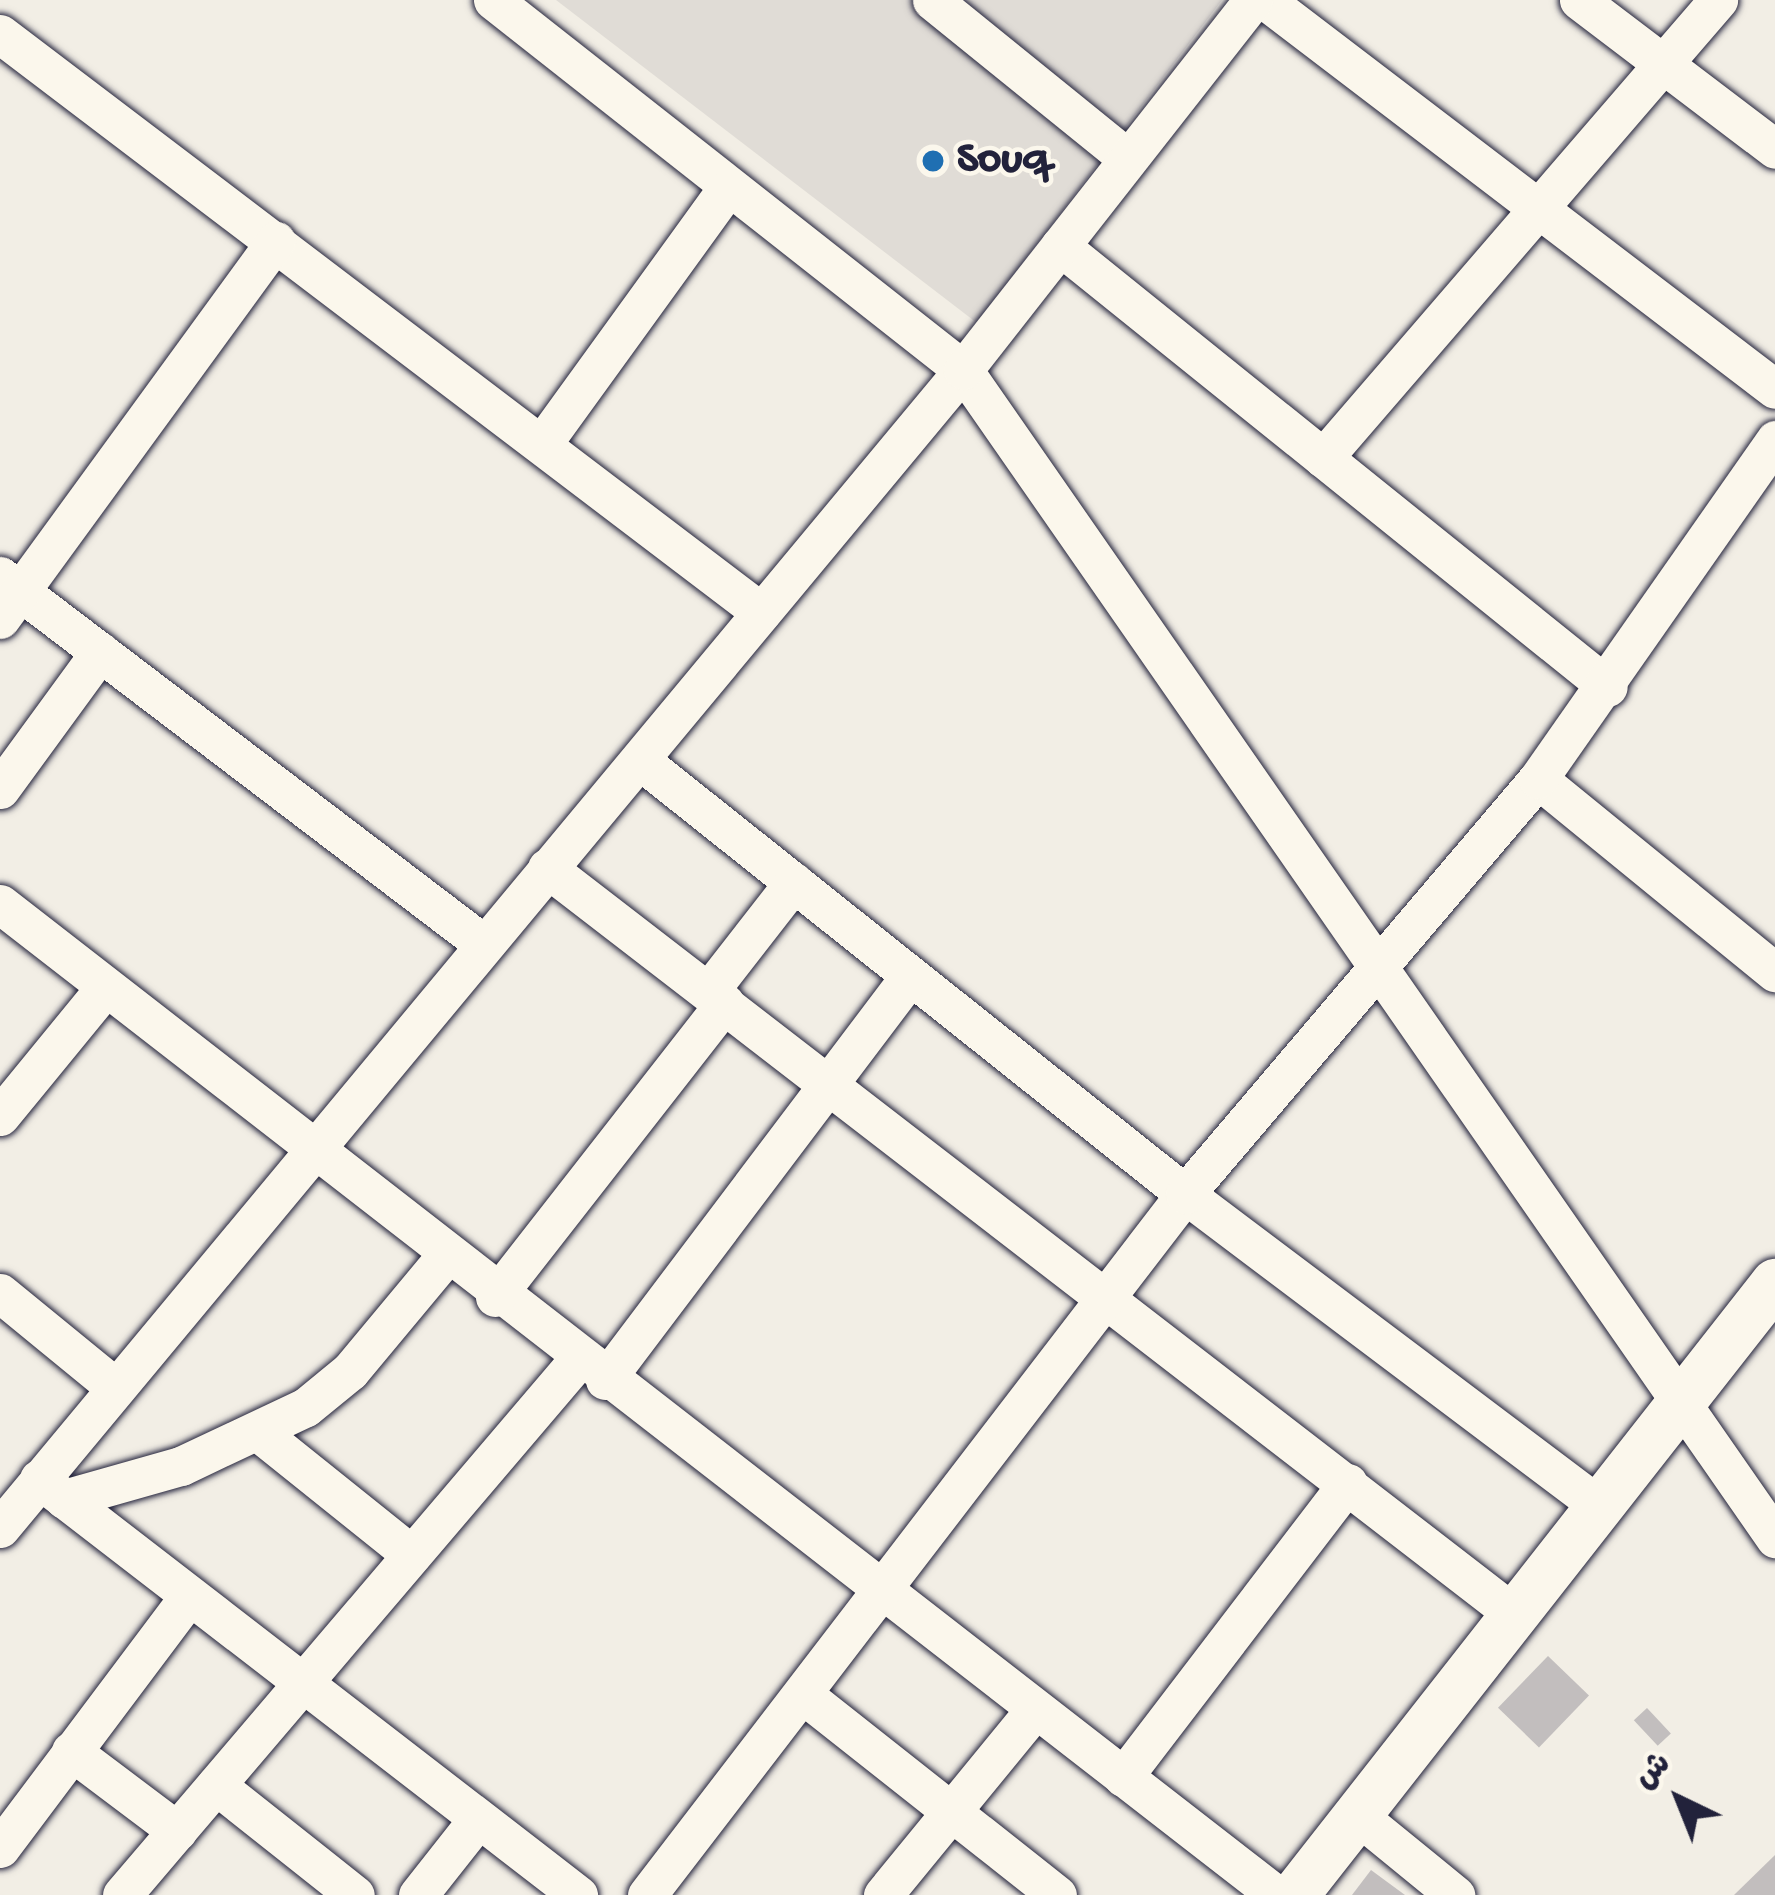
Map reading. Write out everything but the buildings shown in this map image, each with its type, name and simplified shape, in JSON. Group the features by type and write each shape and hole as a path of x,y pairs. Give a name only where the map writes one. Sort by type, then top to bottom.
{"street":[{"path":"932,0 1129,159"},
{"path":"0,1528 51,1489 115,1387 307,1150 641,761 963,370 1253,0"},
{"path":"1264,0 1775,389"},
{"path":"1579,0 1775,149"},
{"path":"1323,458 1718,0"},
{"path":"520,8 725,191 963,370 1775,1538"},
{"path":"0,34 761,612"},
{"path":"542,444 725,191"},
{"path":"276,241 7,596 100,652 481,942"},
{"path":"1060,246 1608,686"},
{"path":"647,1895 805,1696 881,1589 1185,1194 1376,963 1538,779 1768,462"},
{"path":"0,789 100,652"},
{"path":"641,761 1185,1194 1598,1504"},
{"path":"1538,779 1775,972"},
{"path":"547,868 1109,1294 1514,1614"},
{"path":"495,1298 717,997 794,882"},
{"path":"0,904 495,1298 1276,1895"},
{"path":"122,1895 412,1555 591,1370 831,1083 910,976"},
{"path":"0,1116 104,989"},
{"path":"51,1489 261,1434 350,1371 445,1257"},
{"path":"1295,1895 1775,1283"},
{"path":"0,1293 115,1387"},
{"path":"261,1434 412,1555"},
{"path":"1731,1475 1775,1500"},
{"path":"1123,1777 1348,1483"},
{"path":"51,1489 578,1895"},
{"path":"0,1848 189,1596"},
{"path":"805,1696 1057,1895"},
{"path":"884,1895 1035,1709"},
{"path":"71,1751 177,1831"},
{"path":"216,1785 356,1895"},
{"path":"1358,1815 1455,1895"},
{"path":"418,1895 478,1819"}],"shaded area":[{"name":"Souq","path":"556,0 1222,0 977,323"}],"place":[{"name":"Souq","path":"933,161"}]}
